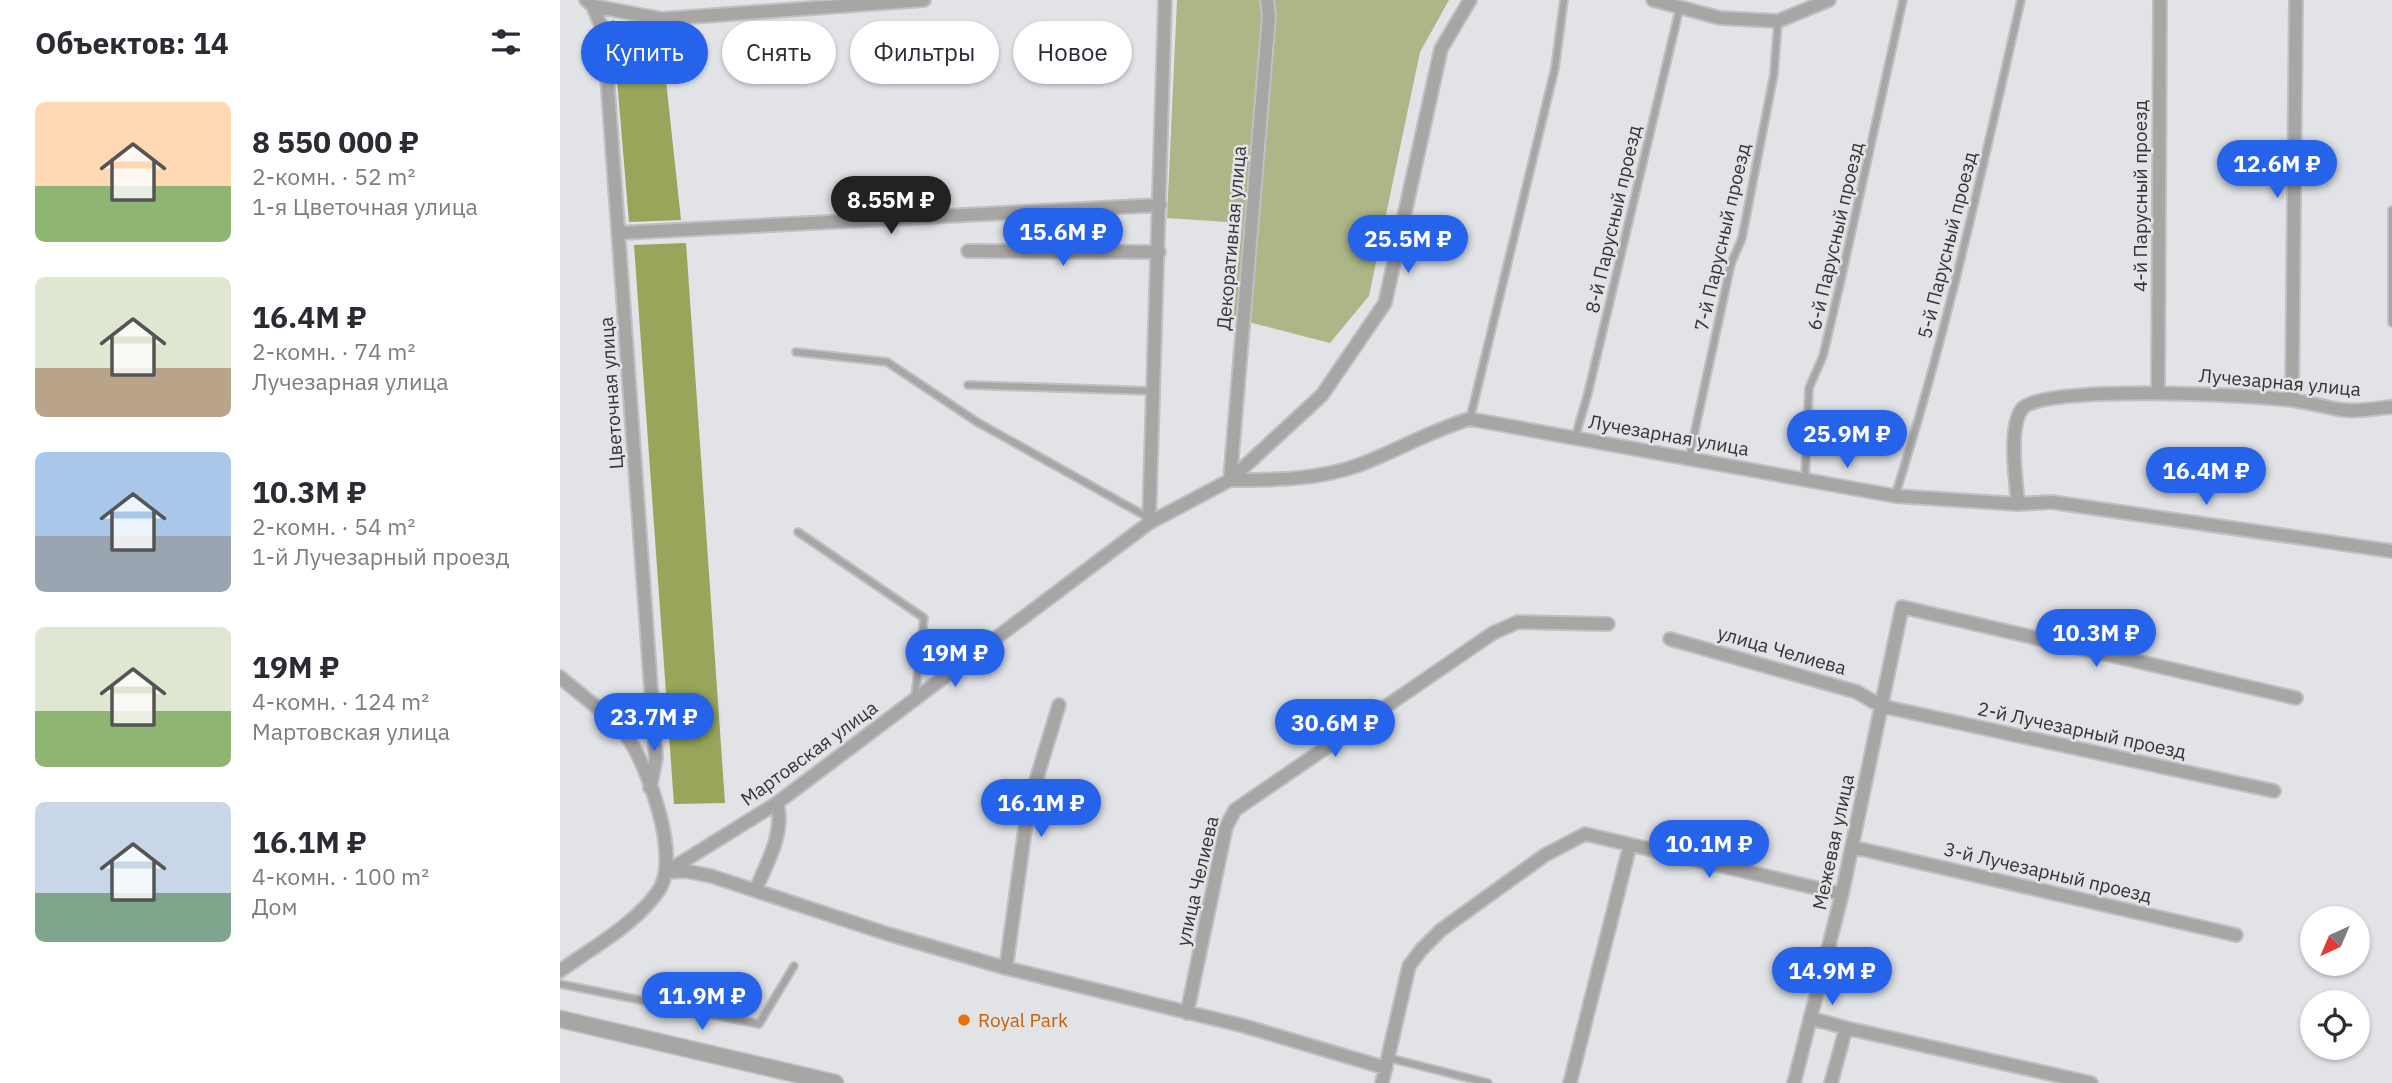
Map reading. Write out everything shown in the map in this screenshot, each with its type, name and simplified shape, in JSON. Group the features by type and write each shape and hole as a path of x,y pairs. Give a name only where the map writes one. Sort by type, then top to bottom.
{"street":[{"path":"589,3 662,19 924,0"},
{"path":"1149,520 1165,0"},
{"name":"Декоративная улица","path":"1230,480 1269,16 1267,0"},
{"path":"1230,480 1322,395 1385,303 1441,49 1470,0"},
{"path":"1653,0 1720,18 1778,21 1829,0"},
{"name":"4-й Парусный проезд","path":"2158,393 2160,0"},
{"path":"2292,400 2296,0"},
{"name":"Цветочная улица","path":"589,3 604,34 656,758 650,788"},
{"path":"619,233 1160,205"},
{"path":"968,251 1159,252"},
{"name":"Лучезарная улица","path":"1230,480 1286,480 1358,465 1440,428 1470,419 1895,496 2018,504 2015,447 2017,421 2022,408 2032,401 2078,395 2158,393 2292,400 2345,410 2392,407"},
{"name":"Мартовская улица","path":"560,971 648,903 661,888 666,872 778,803 1149,520 1230,480"},
{"path":"2018,504 2050,502 2392,551"},
{"name":"Межевая улица","path":"1794,1083 1853,847 1902,607 2296,698"},
{"name":"улица Челиева","path":"1187,1013 1226,827 1235,810 1493,632 1518,622 1608,624"},
{"name":"улица Челиева","path":"1670,639 1857,692 1881,706"},
{"path":"560,677 626,736 660,815 666,872 686,871 712,876 888,934 1006,968 1387,1063"},
{"path":"1006,968 1028,807 1059,705"},
{"name":"2-й Лучезарный проезд","path":"1881,706 2274,791"},
{"path":"756,889 774,845 780,814 778,803"},
{"path":"1382,1083 1409,966 1441,930 1545,855 1585,834 1842,894"},
{"path":"1570,1083 1630,845"},
{"name":"3-й Лучезарный проезд","path":"1853,847 2236,935"},
{"path":"1810,1018 2091,1083"},
{"path":"560,1019 835,1083"},
{"path":"1831,1083 1846,1028"}],"lane":[{"path":"1470,419 1555,68 1564,0"},
{"name":"6-й Парусный проезд","path":"1805,479 1810,388 1823,356 1903,0"},
{"name":"5-й Парусный проезд","path":"1895,496 1917,426 1962,256 2021,0"},
{"name":"8-й Парусный проезд","path":"1575,438 1680,6"},
{"name":"7-й Парусный проезд","path":"1689,458 1731,264 1742,238 1774,74 1778,21"},
{"path":"2392,210 2392,323"},
{"path":"796,352 887,362 977,422 1149,520"},
{"path":"968,385 1152,391"},
{"path":"798,532 924,618 915,699"},
{"path":"560,985 759,1024 794,966"},
{"path":"1387,1063 1488,1083"}],"green space":[{"path":"1177,0 1449,0 1420,52 1369,296 1330,343 1233,318 1242,223 1167,218"},
{"path":"617,84 666,84 681,220 629,222"},
{"path":"686,243 725,803 674,804 634,245"}],"place":[{"name":"Royal Park","path":"964,1020"}]}
